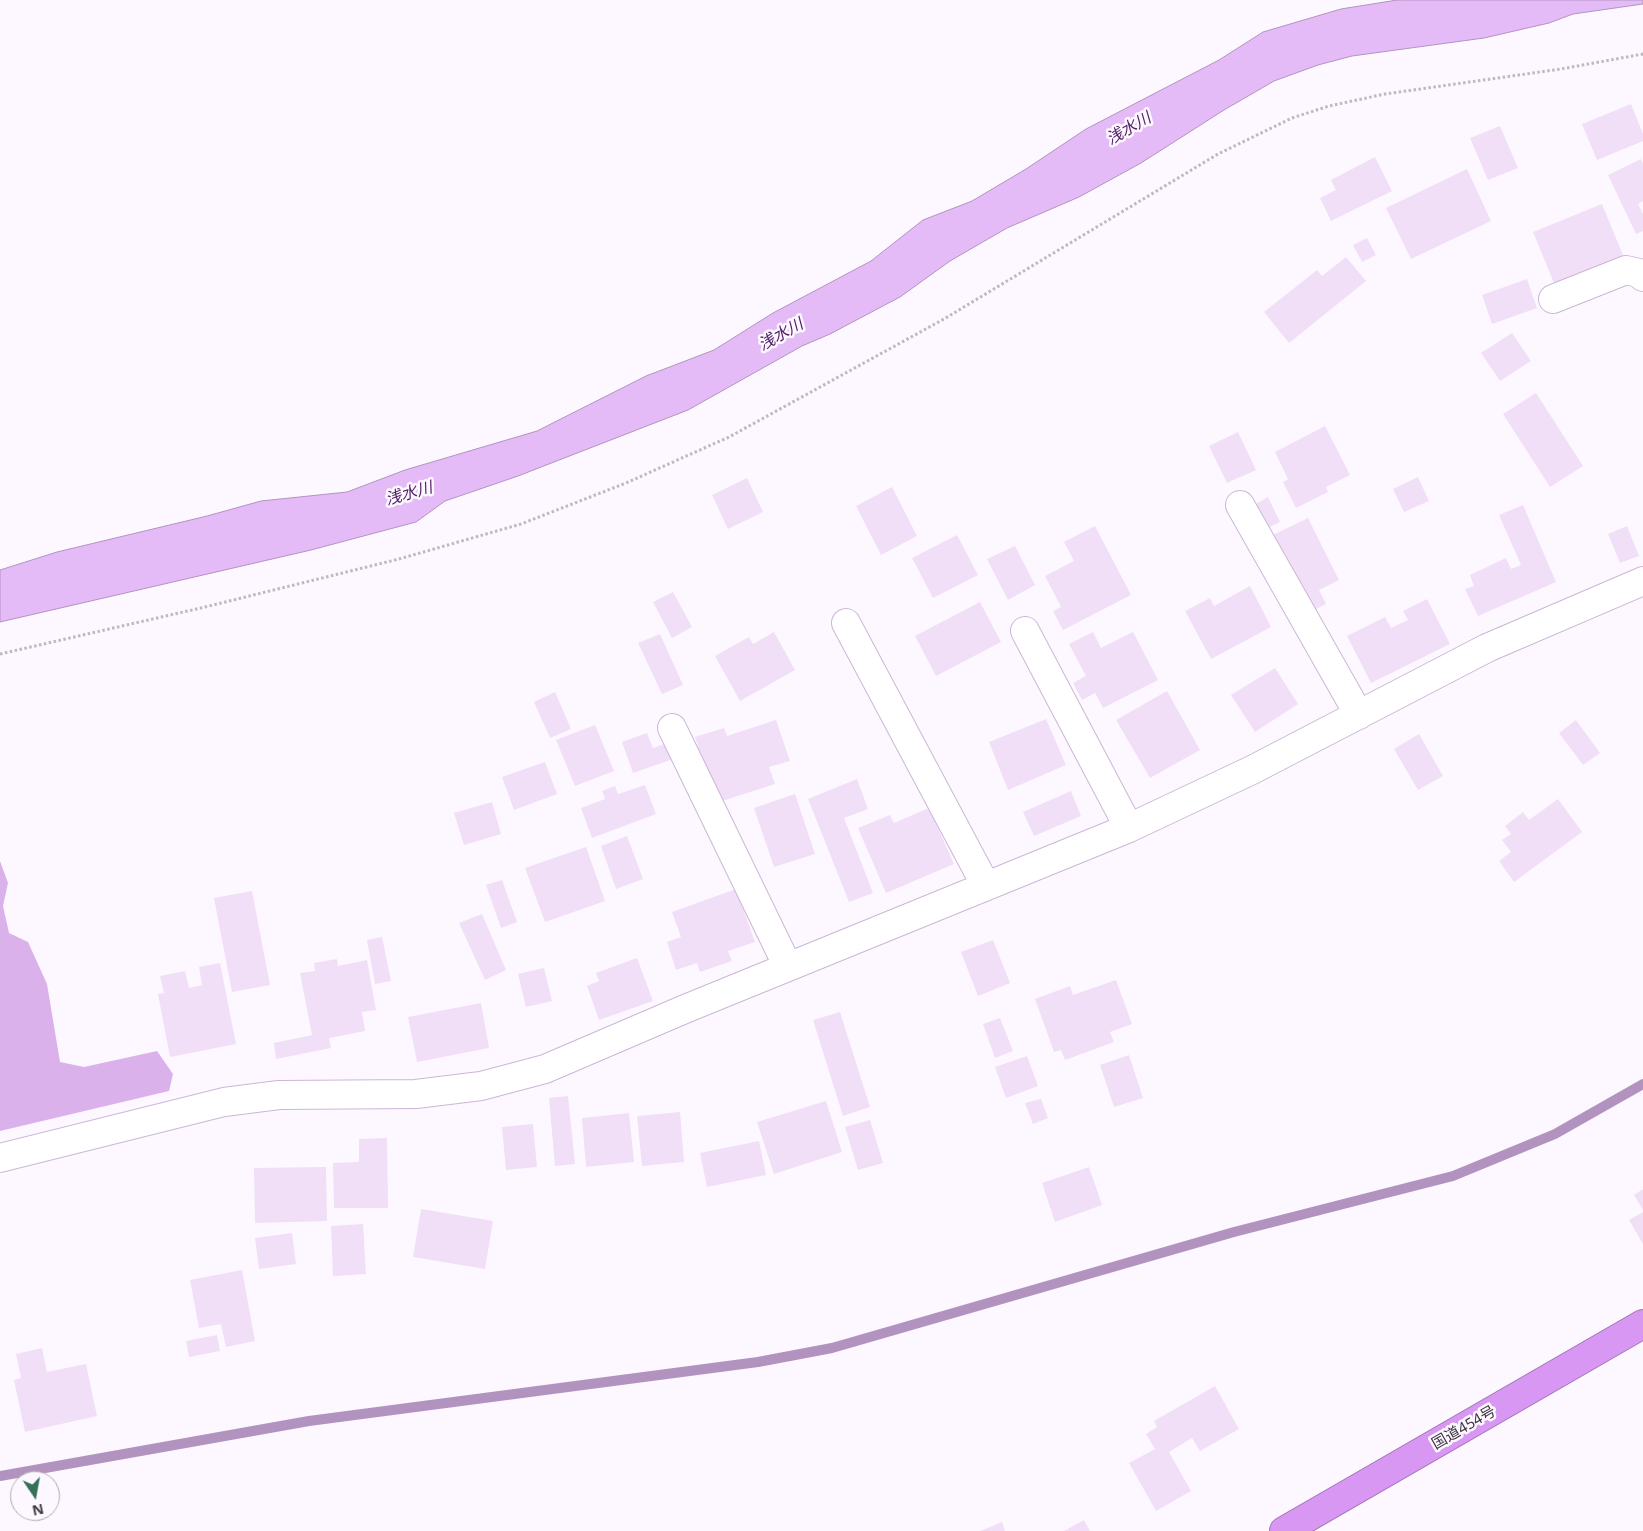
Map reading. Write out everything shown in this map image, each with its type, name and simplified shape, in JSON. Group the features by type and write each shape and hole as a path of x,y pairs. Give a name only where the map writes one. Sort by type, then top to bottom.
{"highway":[{"name":"国道454号","path":"1284,1531 1643,1324"}],"street":[{"path":"1553,299 1626,270 1643,276"},
{"path":"1240,505 1358,715"},
{"path":"0,1158 224,1102 279,1095 416,1094 481,1086 544,1069 685,1008 1129,828 1252,770 1487,648 1643,581"},
{"path":"846,623 986,886"},
{"path":"1025,631 1129,828"},
{"path":"672,728 788,967"}],"path":[{"path":"0,654 196,609 399,559 521,524 626,483 729,437 944,319 1218,154 1292,118 1328,106 1385,94 1561,69 1643,54"}],"shaded area":[{"path":"0,861 8,883 3,906 9,933 28,942 47,984 60,1062 84,1067 157,1051 173,1074 169,1091 0,1131"}],"water":[{"name":"浅水川","path":"1397,0 1643,0 1643,4 1573,14 1549,23 1484,38 1352,56 1318,65 1274,81 1224,110 1141,163 1079,197 1007,228 950,261 900,297 830,334 802,346 688,410 518,476 445,501 416,522 311,550 0,622 0,570 57,552 261,501 347,492 405,470 537,431 646,376 714,350 773,313 871,261 923,220 972,201 1026,169 1086,129 1219,60 1263,32 1341,9"}],"building":[{"path":"1631,104 1643,134 1643,141 1597,160 1582,124"},
{"path":"1500,126 1518,168 1488,180 1470,138"},
{"path":"1375,157 1392,191 1331,221 1320,198 1336,190 1331,180"},
{"path":"1641,159 1643,163 1643,201 1638,204 1643,214 1643,231 1636,234 1608,175"},
{"path":"1467,169 1491,221 1411,259 1386,208"},
{"path":"1602,204 1625,260 1556,288 1533,232"},
{"path":"1367,238 1376,255 1362,262 1353,245"},
{"path":"1346,257 1366,281 1289,343 1264,312 1317,270 1322,276"},
{"path":"1527,279 1537,308 1492,324 1482,295"},
{"path":"1512,333 1531,361 1500,381 1481,353"},
{"path":"1536,393 1583,466 1550,487 1503,414"},
{"path":"1325,426 1350,475 1326,487 1328,492 1296,508 1283,482 1288,479 1275,452"},
{"path":"1238,432 1256,470 1227,483 1209,446"},
{"path":"1418,477 1429,501 1404,512 1393,489"},
{"path":"747,478 763,512 728,529 712,495"},
{"path":"892,487 917,536 881,555 856,506"},
{"path":"1268,497 1280,522 1268,528 1256,504"},
{"path":"1523,505 1556,582 1478,616 1465,589 1474,586 1470,575 1506,558 1511,569 1521,565 1499,515"},
{"path":"1308,518 1339,580 1319,590 1326,604 1310,612 1271,536"},
{"path":"1095,526 1131,595 1063,630 1053,611 1061,607 1045,576 1074,561 1064,542"},
{"path":"1627,526 1639,556 1620,563 1608,534"},
{"path":"957,535 978,575 933,598 912,558"},
{"path":"1015,546 1035,585 1008,600 987,559"},
{"path":"1250,586 1271,627 1211,659 1185,611 1210,598 1214,606"},
{"path":"673,592 692,627 672,638 653,602"},
{"path":"1427,599 1450,644 1371,683 1347,636 1385,617 1391,628 1408,620 1403,611"},
{"path":"980,602 1001,642 936,676 915,636"},
{"path":"774,632 795,670 740,701 715,656 749,637 753,644"},
{"path":"1093,632 1101,648 1133,632 1158,680 1103,708 1095,693 1082,700 1073,683 1086,676 1069,644"},
{"path":"660,634 683,685 662,694 638,643"},
{"path":"1275,668 1298,704 1255,732 1231,695"},
{"path":"1167,691 1200,750 1150,778 1116,720"},
{"path":"555,692 571,729 550,738 534,702"},
{"path":"1046,719 1066,765 1008,790 989,742"},
{"path":"776,720 790,761 769,767 775,784 716,803 695,737 724,728 727,736"},
{"path":"1576,720 1600,753 1583,765 1559,733"},
{"path":"595,725 614,771 575,786 556,740"},
{"path":"647,733 653,748 667,743 673,759 633,773 622,742"},
{"path":"1419,734 1443,776 1418,790 1394,749"},
{"path":"545,762 557,794 514,810 502,777"},
{"path":"857,779 868,809 844,818 873,893 849,902 808,799"},
{"path":"645,785 656,814 592,838 581,808 605,799 602,791 615,786 618,794"},
{"path":"1071,791 1081,816 1034,836 1023,812"},
{"path":"795,794 815,854 774,867 754,808"},
{"path":"1558,799 1582,832 1514,882 1499,861 1511,852 1502,840 1511,834 1505,826 1523,812 1529,820"},
{"path":"492,802 501,834 464,845 454,813"},
{"path":"929,808 954,864 886,893 858,828 890,815 894,823"},
{"path":"627,836 643,879 616,889 601,846"},
{"path":"586,847 605,901 545,922 525,868"},
{"path":"502,880 517,922 501,928 486,885"},
{"path":"736,889 755,942 728,951 732,961 700,972 697,963 676,970 667,942 681,937 672,912"},
{"path":"252,891 270,985 232,992 214,898"},
{"path":"482,914 506,970 485,980 459,923"},
{"path":"382,937 391,981 375,984 367,940"},
{"path":"993,940 1010,983 978,996 961,952"},
{"path":"637,958 653,1001 599,1020 587,986 599,981 596,973"},
{"path":"337,959 338,966 367,960 376,1010 362,1012 365,1031 329,1038 331,1048 276,1059 274,1043 312,1035 300,973 315,971 314,963"},
{"path":"220,963 236,1044 170,1057 158,994 164,993 160,976 185,971 189,988 202,985 199,967"},
{"path":"544,968 552,1001 526,1007 518,974"},
{"path":"1116,980 1132,1024 1110,1032 1114,1042 1065,1060 1061,1050 1054,1052 1035,999 1070,986 1073,995"},
{"path":"481,1003 489,1048 417,1062 408,1017"},
{"path":"840,1012 870,1107 843,1116 813,1020"},
{"path":"1000,1018 1013,1051 995,1058 983,1024"},
{"path":"1129,1055 1143,1098 1114,1107 1100,1065"},
{"path":"1027,1056 1038,1086 1006,1098 995,1067"},
{"path":"568,1096 575,1164 555,1166 549,1098"},
{"path":"1041,1099 1048,1118 1033,1124 1025,1103"},
{"path":"826,1101 842,1152 774,1174 757,1122"},
{"path":"680,1112 684,1162 642,1166 637,1116"},
{"path":"629,1113 634,1162 586,1167 582,1118"},
{"path":"870,1120 883,1163 858,1170 845,1127"},
{"path":"533,1124 537,1167 506,1170 502,1127"},
{"path":"387,1138 388,1208 334,1208 333,1163 359,1162 359,1139"},
{"path":"759,1141 766,1175 707,1187 700,1153"},
{"path":"326,1167 327,1221 255,1223 254,1168"},
{"path":"1089,1167 1102,1205 1055,1222 1042,1183"},
{"path":"1643,1189 1643,1210 1634,1195"},
{"path":"421,1209 493,1221 485,1269 413,1257"},
{"path":"1643,1212 1643,1244 1629,1220"},
{"path":"363,1224 366,1274 333,1276 331,1226"},
{"path":"292,1233 296,1264 259,1269 255,1238"},
{"path":"242,1270 255,1341 226,1347 221,1324 199,1328 190,1280"},
{"path":"217,1335 220,1351 189,1357 186,1341"},
{"path":"42,1348 47,1372 86,1364 97,1416 25,1432 14,1380 21,1378 16,1354"},
{"path":"1215,1386 1239,1429 1200,1451 1192,1438 1169,1452 1191,1491 1156,1511 1129,1463 1155,1449 1146,1434 1157,1427 1154,1421"},
{"path":"1084,1520 1090,1531 1064,1531"},
{"path":"1002,1522 1005,1531 980,1531"}],"waterway":[{"path":"0,1476 309,1421 758,1362 832,1348 1234,1232 1453,1176 1555,1134 1643,1084"}]}
